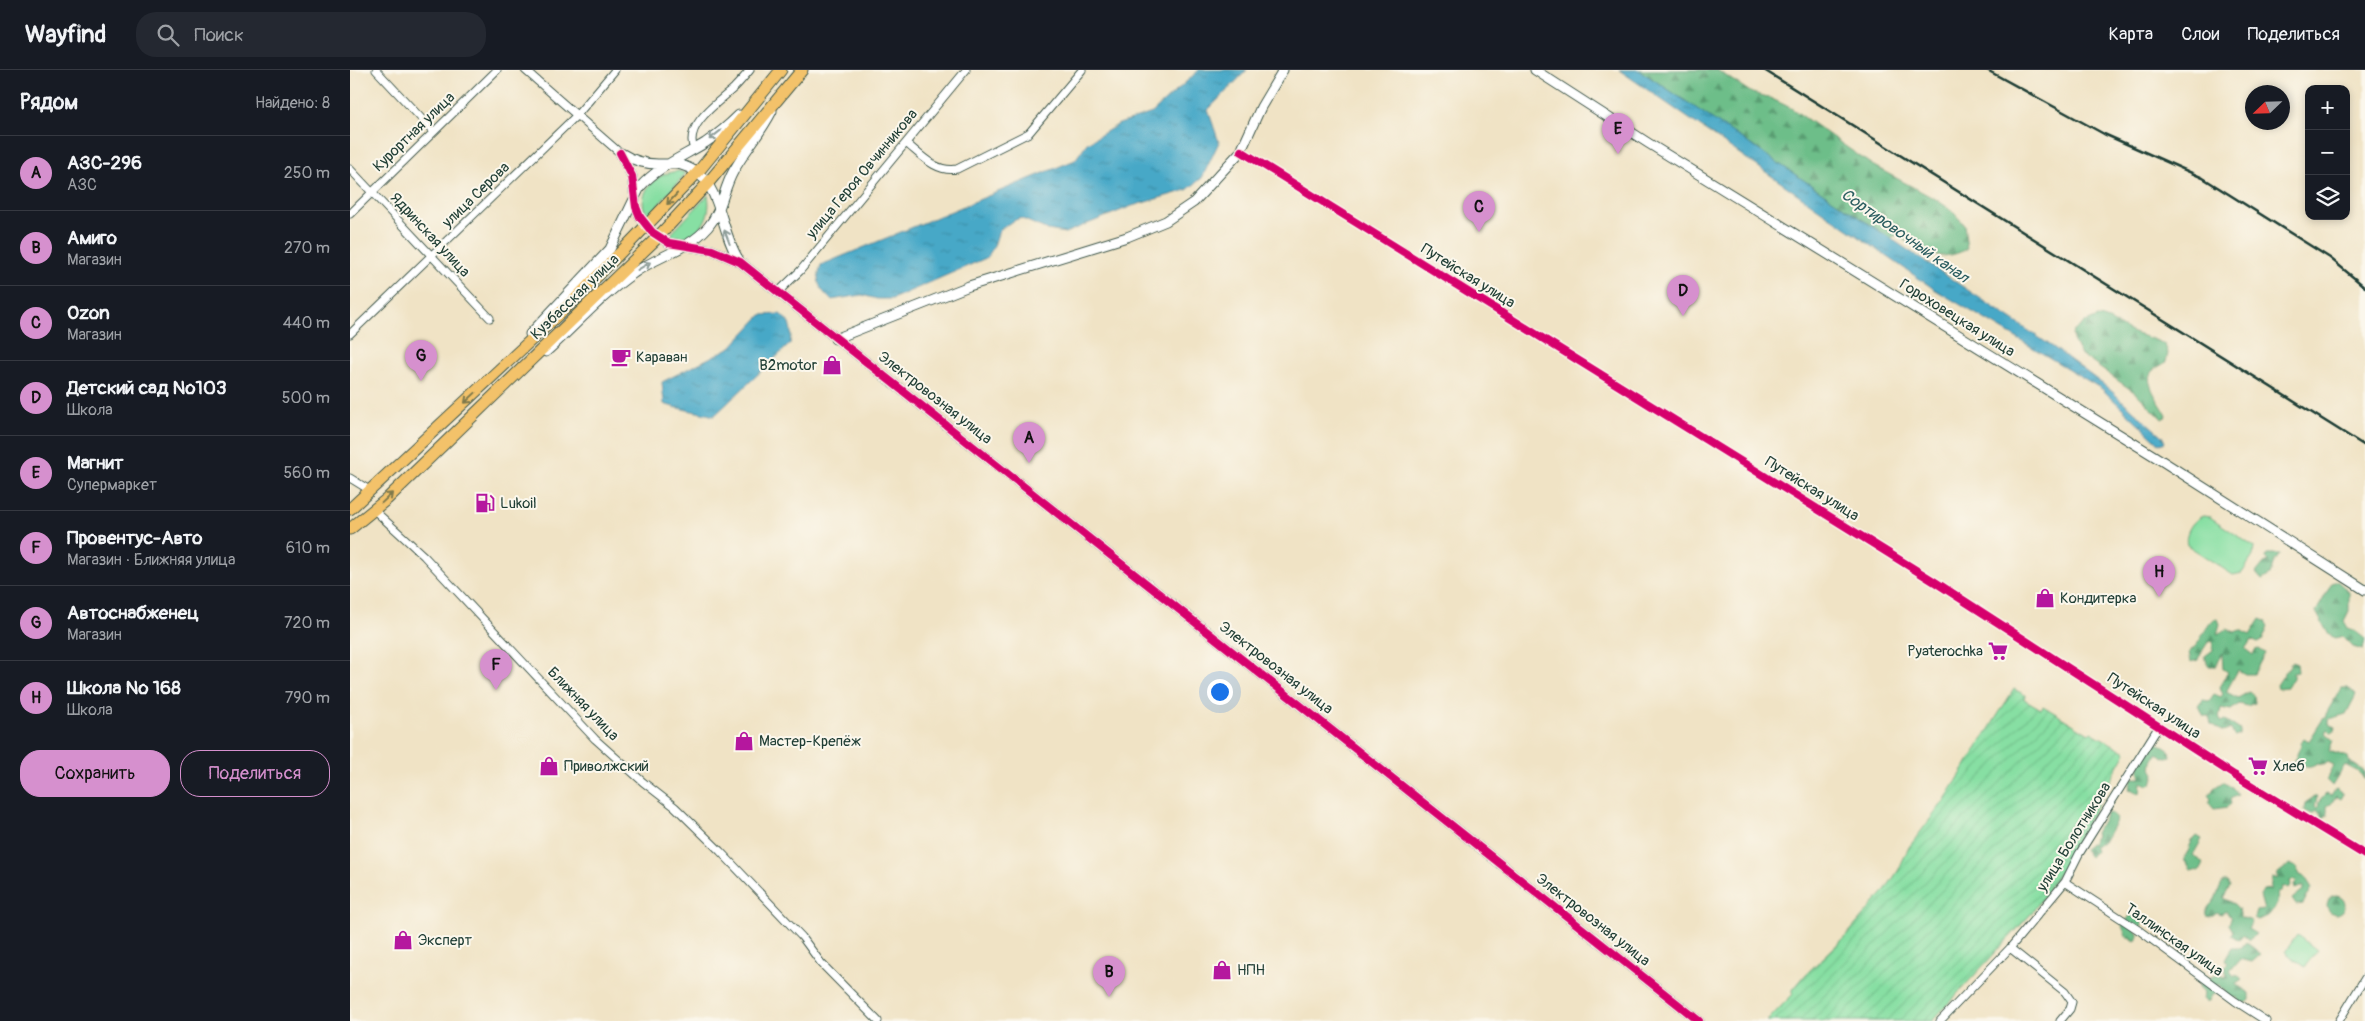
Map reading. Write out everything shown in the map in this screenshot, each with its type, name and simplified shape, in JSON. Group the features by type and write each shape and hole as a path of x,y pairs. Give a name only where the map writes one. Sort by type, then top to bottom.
{"main road":[{"name":"Кузбасская улица","path":"350,509 575,299 698,172 782,70"},
{"name":"Кузбасская улица","path":"350,529 374,510 658,237 708,183 802,70"}],"street":[{"path":"376,70 433,131"},
{"name":"Курортная улица","path":"350,214 497,70"},
{"path":"525,70 620,153 632,176 636,207 646,226 658,237 669,243 712,250 740,262"},
{"name":"улица Серова","path":"350,334 433,257 577,115 615,70"},
{"path":"694,149 692,145 694,134 700,118 737,86 750,70"},
{"name":"улица Героя Овчинникова","path":"777,293 800,271 966,70"},
{"path":"906,142 934,165 950,170 957,169 1029,133 1082,70"},
{"path":"835,339 969,286 1147,230 1166,221 1194,202 1241,151 1261,107 1282,70"},
{"name":"Гороховецкая улица","path":"1535,70 1648,143 2159,459 2365,590"},
{"path":"506,364 524,341 606,255 648,178 729,125 765,91"},
{"path":"514,376 542,356 634,272 684,246 708,228 718,211 732,174 747,147 763,128 776,102"},
{"name":"Путейская улица","path":"1241,151 1935,582 2234,775 2365,855"},
{"path":"620,153 648,163 680,165 698,172 708,183 725,234 740,262"},
{"name":"Ядринская улица","path":"350,169 490,318"},
{"name":"Электровозная улица","path":"740,262 1699,1021"},
{"path":"350,478 371,491"},
{"name":"Ближняя улица","path":"374,510 424,556 595,739 643,782 675,807 720,851 802,937 821,963 878,1021"},
{"name":"улица Болотникова","path":"1940,1021 2010,948 2065,882 2079,854 2159,726"},
{"name":"Таллинская улица","path":"2065,882 2140,931 2235,1001 2266,1021"},
{"path":"2010,948 2065,992 2072,1002 2070,1009 2060,1021"},
{"path":"2339,1021 2365,978"}],"green space":[{"path":"1639,70 1717,70 1752,93 1768,97 1791,108 1872,165 1937,200 1951,210 1964,224 1967,249 1947,256 1939,256 1922,251 1897,235 1890,238"},
{"path":"679,171 686,173 647,218 643,201 649,186 661,176"},
{"path":"708,195 708,213 700,228 695,233 687,236 669,236"},
{"path":"2098,317 2107,319 2131,332 2165,345 2168,353 2166,362 2152,371 2150,381 2154,394 2167,416 2162,419 2137,394 2080,354 2073,340 2072,333 2084,323"},
{"path":"2203,516 2210,517 2254,547 2253,556 2242,573 2233,575 2187,545 2186,541 2190,528 2195,521"},
{"path":"2267,554 2280,554 2273,564 2270,575 2262,580 2256,573 2264,563 2269,561 2266,558"},
{"path":"2337,581 2349,592 2349,611 2344,621 2348,628 2354,630 2365,639 2363,650 2353,647 2342,636 2336,638 2329,635 2316,612 2332,583"},
{"path":"2214,619 2218,619 2220,624 2217,634 2227,629 2235,632 2240,630 2250,635 2260,619 2265,621 2268,627 2262,641 2258,643 2251,640 2245,649 2253,655 2255,650 2259,649 2265,653 2254,674 2245,674 2238,670 2226,692 2238,698 2249,692 2254,696 2255,703 2247,706 2239,704 2231,710 2221,708 2219,717 2221,722 2225,720 2240,730 2240,734 2234,736 2231,729 2223,732 2211,724 2209,716 2204,716 2198,706 2203,700 2209,701 2214,694 2221,697 2223,694 2219,687 2228,672 2223,669 2222,653 2216,666 2208,666 2205,656 2213,650 2213,641 2208,642 2199,660 2191,662 2189,652"},
{"path":"2292,662 2297,664 2298,672 2293,673 2293,678 2286,688 2278,689 2277,685"},
{"path":"2341,688 2348,688 2356,695 2346,714 2329,719 2329,724 2336,727 2335,731 2331,733 2327,729 2325,733 2333,740 2329,751 2348,757 2349,761 2365,772 2365,779 2357,771 2345,765 2332,786 2327,781 2334,765 2328,762 2324,765 2317,764 2305,767 2293,762 2301,746 2300,743 2304,738 2309,741 2323,719 2327,717 2326,714"},
{"path":"2014,689 2025,695 2024,699 2041,709 2043,706 2089,734 2091,732 2126,752 2063,867 2032,913 1932,1021 1767,1021 1793,994 1791,992 1806,974 1846,936 1883,893 1898,871 1909,847 1944,801"},
{"path":"2152,742 2158,743 2170,751 2171,756 2163,758 2158,753 2152,761 2151,769 2155,773 2152,784 2148,785 2141,782 2140,793 2129,790 2132,778 2141,778 2140,763 2144,756 2150,752 2149,746"},
{"path":"2223,782 2238,795 2230,799 2231,804 2227,807 2214,809 2209,803 2211,799 2209,796 2214,788"},
{"path":"2336,789 2344,794 2341,799 2336,796 2331,804 2327,806 2327,815 2323,818 2317,810 2312,814 2304,810 2305,803 2314,797 2317,797 2315,807 2318,808 2319,802 2326,794 2331,796"},
{"path":"2110,813 2117,819 2104,842 2093,846 2095,851 2090,857 2084,849 2089,843 2092,844 2096,836 2095,833 2106,814"},
{"path":"2197,836 2202,839 2193,855 2202,862 2203,866 2200,871 2191,870 2184,860 2192,841"},
{"path":"2290,864 2296,867 2300,875 2305,877 2312,888 2303,904 2296,905 2292,899 2303,890 2303,886 2295,889 2294,885 2297,882 2293,880 2290,881 2291,886 2288,889 2283,886 2282,891 2278,892 2277,904 2269,915 2258,920 2254,918 2256,911 2264,910 2260,896 2263,890 2270,889 2272,878 2277,879 2278,873"},
{"path":"2223,882 2227,882 2230,886 2223,898 2237,907 2240,917 2252,921 2248,929 2256,934 2249,940 2243,935 2239,940 2231,935 2233,931 2229,924 2231,918 2226,911 2221,914 2217,912 2210,917 2207,916 2208,908 2215,900"},
{"path":"2336,896 2342,899 2345,905 2342,911 2336,914 2330,911 2327,905 2330,899"},
{"path":"2132,913 2141,920 2143,926 2141,928 2137,924 2134,928 2139,936 2135,942 2126,936 2122,926"},
{"path":"2297,935 2317,950 2305,967 2285,952"},
{"path":"2246,942 2261,954 2252,962 2240,959 2230,971 2234,976 2236,974 2242,979 2235,984 2250,993 2250,1000 2247,1003 2239,1002 2237,997 2231,1000 2224,989 2218,984 2215,987 2217,992 2212,995 2209,1001 2205,1001 2203,999 2204,992 2199,987 2200,983 2216,975 2227,977 2225,966 2228,963 2225,960 2232,948 2241,948"}],"water":[{"path":"1199,70 1247,70 1208,110 1219,142 1202,178 1187,190 1132,206 1065,233 1048,230 1020,218 999,231 994,245 986,258 892,299 877,299 862,295 831,300 823,292 819,284 821,265 1075,160 1087,143 1119,124 1152,113"},
{"path":"1619,70 1639,70 2053,347 2108,388 2162,436 2165,442 2160,444 2102,389 1934,289"},
{"path":"780,314 790,327 790,344 714,416 664,404 662,382 731,347 761,315"}],"railway":[{"path":"1764,70 2365,446"},
{"path":"1987,70 2104,134 2203,178 2330,258 2365,287"}],"cycle path":[{"path":"1241,151 1935,582 2234,775 2365,855"},
{"path":"620,153 632,176 636,207 640,217 652,232 669,243 712,250 740,262 1699,1021"}],"place":[{"name":"Магнит","path":"1618,154"},
{"name":"Ozon","path":"1479,232"},
{"name":"Детский сад №103","path":"1683,316"},
{"name":"Караван","path":"621,357"},
{"name":"B2motor","path":"832,365"},
{"name":"Автоснабженец","path":"421,381"},
{"name":"АЗС-296","path":"1029,463"},
{"name":"Lukoil","path":"485,503"},
{"name":"Школа № 168","path":"2159,597"},
{"name":"Кондитерка","path":"2045,598"},
{"name":"Pyaterochka","path":"1998,651"},
{"name":"Провентус-Авто","path":"496,690"},
{"name":"Мастер-Крепёж","path":"744,741"},
{"name":"Приволжский","path":"549,766"},
{"name":"Хлеб","path":"2258,766"},
{"name":"Эксперт","path":"403,940"},
{"name":"НПН","path":"1222,970"},
{"name":"Амиго","path":"1109,997"}],"water label":[{"name":"Сортировочный канал","path":"1905,236"}]}
